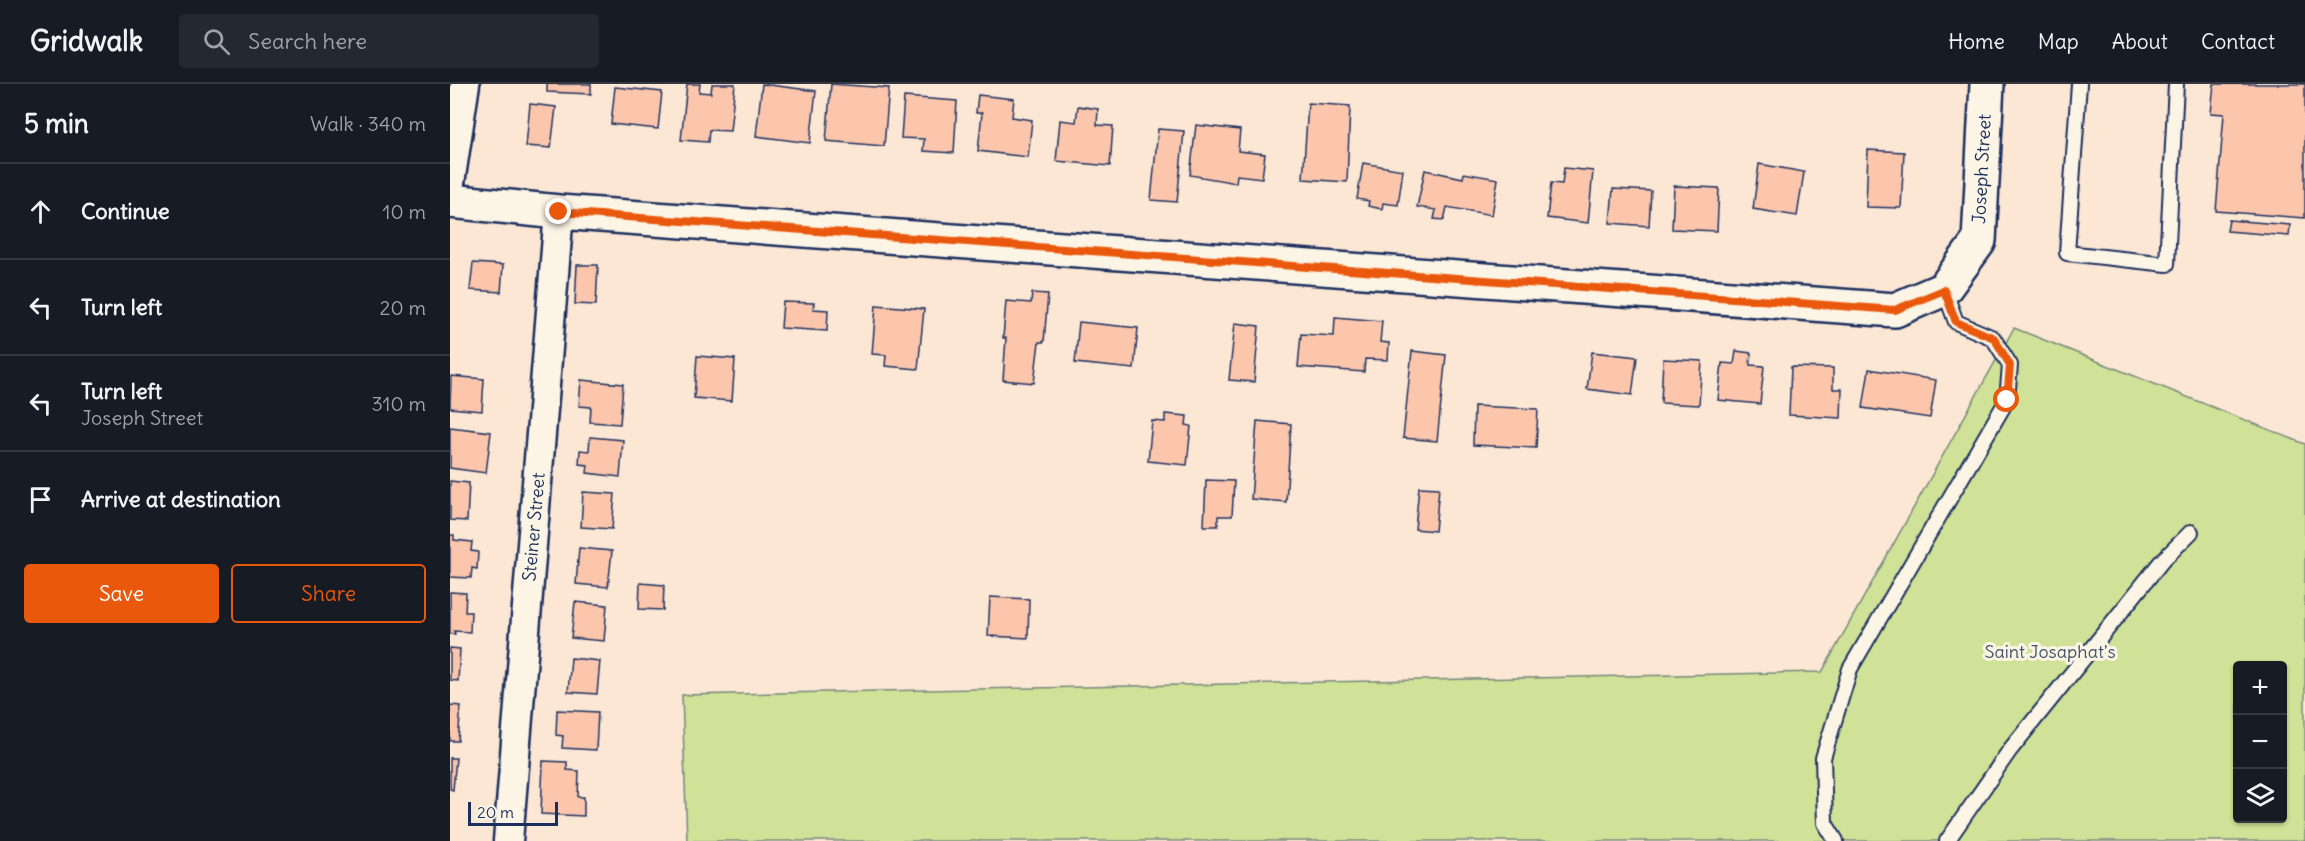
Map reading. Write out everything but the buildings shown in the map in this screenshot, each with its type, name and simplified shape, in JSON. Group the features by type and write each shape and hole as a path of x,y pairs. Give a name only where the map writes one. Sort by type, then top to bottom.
{"street":[{"path":"450,183 465,84"},
{"name":"Joseph Street","path":"1944,290 1979,241 1987,84"},
{"path":"450,201 559,212 1895,310 1944,290"},
{"name":"Steiner Street","path":"508,841 559,212"}],"lane":[{"path":"2079,84 2067,253 2167,264 2176,84"},
{"path":"1836,841 1825,823 1823,758 1850,669 2007,400 2010,365 1994,338 1956,322 1944,290"},
{"path":"1947,841 2018,741 2161,562 2191,532"}],"green space":[{"name":"Saint Josaphat's","path":"2014,328 2305,444 2305,841 687,841 682,695 1822,672"}],"route":[{"path":"559,212 1895,310 1944,290 1956,322 1994,338 2010,365 2007,400"}]}
